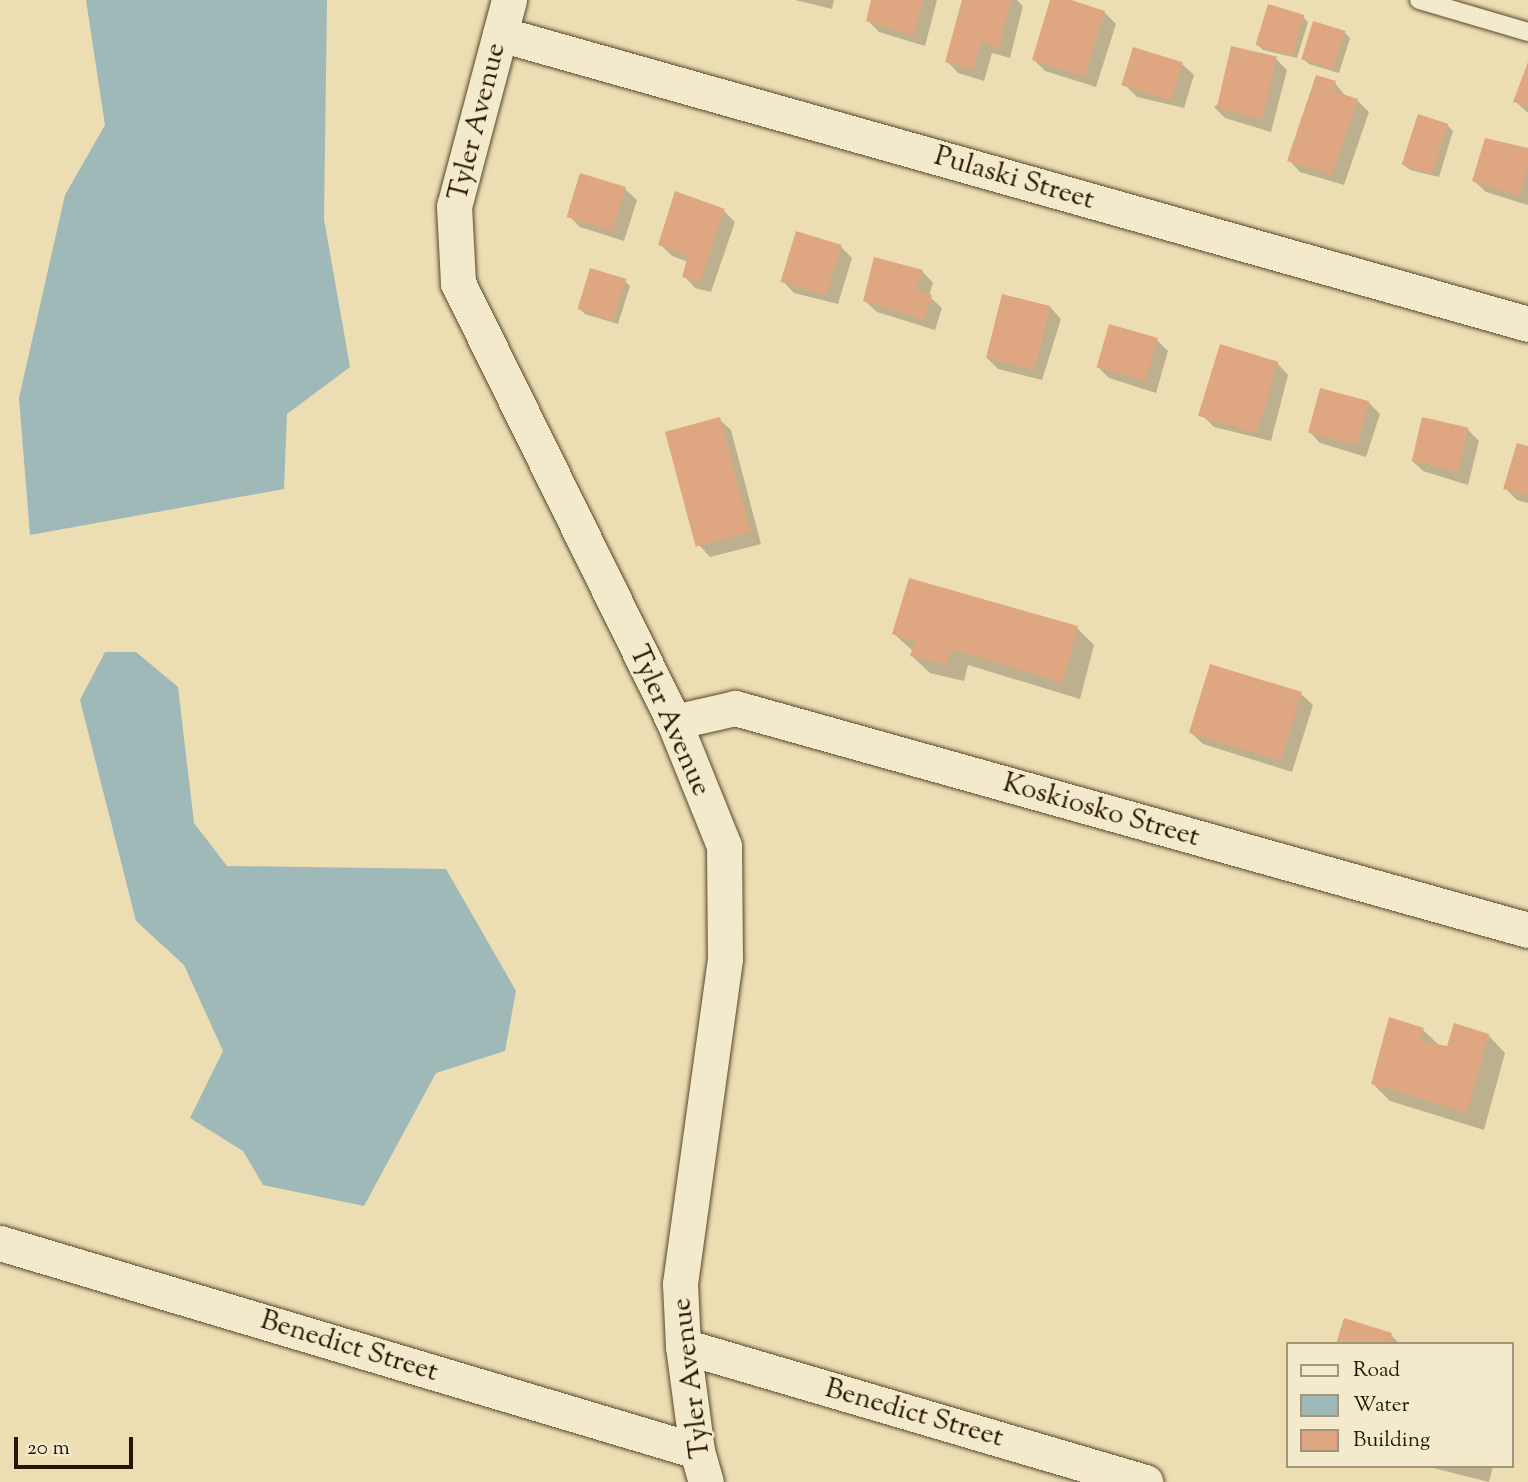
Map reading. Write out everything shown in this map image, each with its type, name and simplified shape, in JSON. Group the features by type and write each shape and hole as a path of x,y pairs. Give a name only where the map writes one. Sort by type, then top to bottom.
{"street":[{"name":"Tyler Avenue","path":"509,0 454,206 458,283 674,722 724,846 724,959 680,1284 683,1346 702,1467"},
{"name":"Pulaski Street","path":"500,34 1528,324"},
{"name":"Koskiosko Street","path":"674,722 735,708 1528,930"},
{"name":"Benedict Street","path":"0,1243 702,1467"},
{"name":"Benedict Street","path":"683,1346 1145,1482"}],"lane":[{"path":"1419,0 1528,32"}],"water":[{"path":"86,0 327,0 324,219 350,367 287,414 284,489 30,535 19,398 65,195 105,125"},
{"path":"105,652 136,652 178,687 194,823 227,866 446,869 516,991 505,1051 436,1073 364,1206 263,1185 243,1151 190,1118 223,1051 184,965 136,921 80,700"}],"building":[{"path":"871,0 923,0 914,36 866,21"},
{"path":"962,0 1011,0 999,48 981,42 973,70 945,62"},
{"path":"1050,0 1071,0 1105,11 1085,77 1032,60"},
{"path":"1268,4 1304,15 1292,56 1255,45"},
{"path":"1313,21 1346,31 1334,69 1301,59"},
{"path":"1231,46 1277,57 1262,119 1217,108"},
{"path":"1133,47 1183,62 1171,100 1121,85"},
{"path":"1528,62 1528,106 1513,102"},
{"path":"1316,75 1336,81 1333,91 1358,99 1332,175 1287,161"},
{"path":"1418,114 1448,124 1432,174 1402,164"},
{"path":"1485,138 1528,148 1528,165 1520,196 1472,181"},
{"path":"580,173 626,187 612,231 567,217"},
{"path":"675,191 725,209 700,282 682,277 688,256 658,245"},
{"path":"796,231 842,245 826,296 781,282"},
{"path":"874,257 923,270 916,290 932,295 924,320 863,301"},
{"path":"590,268 626,279 614,320 577,309"},
{"path":"1002,294 1051,306 1035,370 986,358"},
{"path":"1109,324 1158,338 1146,381 1097,367"},
{"path":"1220,344 1278,362 1256,434 1198,416"},
{"path":"1320,388 1369,401 1357,446 1308,432"},
{"path":"720,417 751,532 696,547 665,432"},
{"path":"1422,417 1469,428 1459,472 1412,461"},
{"path":"1517,443 1528,446 1528,495 1503,489"},
{"path":"909,578 1078,626 1063,683 951,649 947,665 910,656 915,641 892,634"},
{"path":"1210,664 1302,692 1281,761 1189,733"},
{"path":"1389,1017 1424,1028 1420,1041 1447,1046 1454,1023 1489,1034 1467,1113 1371,1084"},
{"path":"1344,1318 1392,1333 1390,1342 1337,1342"}]}
